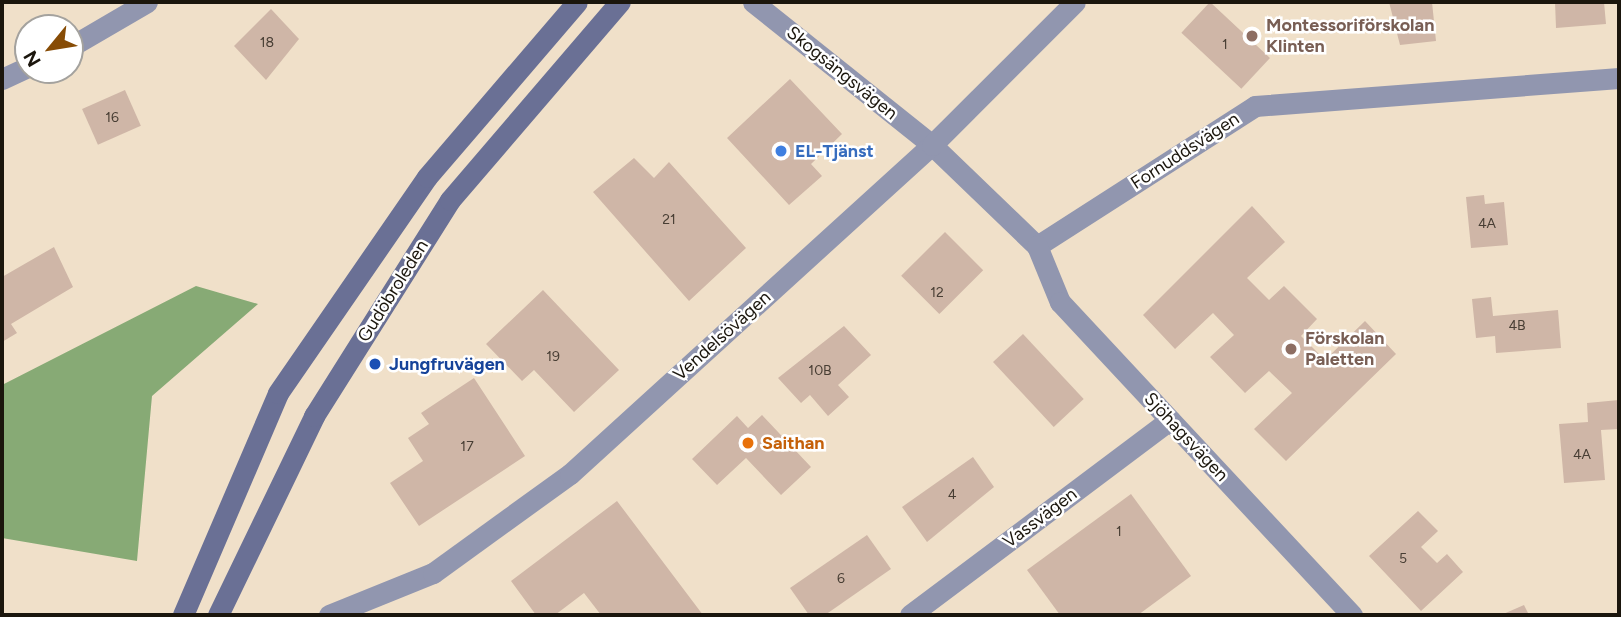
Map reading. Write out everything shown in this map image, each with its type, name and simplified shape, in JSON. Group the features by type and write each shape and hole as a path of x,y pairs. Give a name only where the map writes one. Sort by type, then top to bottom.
{"main road":[{"name":"Gudöbroleden","path":"183,615 278,393 427,177 577,2"},
{"name":"Gudöbroleden","path":"218,615 314,416 450,200 620,2"}],"street":[{"path":"84,39 147,2"},
{"name":"Skogsängsvägen","path":"753,2 932,145"},
{"name":"Vendelsövägen","path":"329,615 433,573 570,474 932,145 1075,2"},
{"name":"Fornuddsvägen","path":"1037,246 1255,106 1619,78"},
{"path":"932,145 1037,246"},
{"name":"Sjöhagsvägen","path":"1037,246 1060,302 1352,615"},
{"name":"Vassvägen","path":"910,615 1170,420"}],"green space":[{"path":"196,286 258,304 152,396 137,561 2,538 2,385"}],"building":[{"path":"1210,2 1270,58 1241,89 1181,33"},
{"path":"1389,2 1432,2 1436,41 1400,45"},
{"path":"1555,2 1604,2 1606,24 1556,28"},
{"path":"271,9 299,39 266,80 234,46"},
{"name":"EL-Tjänst","path":"790,79 842,134 811,164 822,176 789,205 727,138"},
{"path":"125,90 141,126 98,145 82,109"},
{"path":"634,158 654,178 669,162 746,248 689,301 593,192"},
{"path":"1484,195 1485,204 1504,202 1508,245 1471,248 1466,197"},
{"path":"1252,206 1285,242 1247,278 1269,300 1284,286 1317,319 1301,336 1325,360 1365,321 1396,354 1286,461 1254,429 1292,393 1269,371 1245,393 1210,357 1234,335 1213,313 1175,349 1143,315"},
{"path":"945,232 983,270 939,314 901,276"},
{"path":"54,247 73,287 11,324 17,333 2,342 2,277"},
{"path":"543,290 619,370 574,412 534,370 522,381 486,344"},
{"path":"1491,297 1493,316 1558,310 1561,348 1496,353 1495,336 1476,338 1472,299"},
{"path":"844,326 871,355 838,385 849,397 828,416 810,395 801,403 778,378"},
{"path":"1023,334 1084,399 1054,427 993,362"},
{"path":"474,378 525,456 419,526 390,483 423,461 408,438 429,424 421,413"},
{"path":"1619,400 1619,429 1601,430 1605,480 1564,483 1559,424 1588,422 1587,403"},
{"name":"Saithan","path":"762,415 811,467 781,495 746,458 717,485 692,459 737,416 748,428"},
{"path":"973,457 994,487 927,542 902,507"},
{"path":"1131,494 1191,576 1138,615 1060,615 1027,570"},
{"path":"617,501 703,615 601,615 584,593 555,615 536,615 511,581"},
{"path":"1418,511 1438,531 1421,547 1437,563 1447,554 1463,572 1421,611 1369,556"},
{"path":"867,535 891,569 825,615 809,615 790,588"},
{"path":"1524,605 1529,615 1501,615"}],"place":[{"name":"Montessoriförskolan Klinten","path":"1252,36"},
{"name":"EL-Tjänst","path":"781,151"},
{"name":"Förskolan Paletten","path":"1291,349"},
{"name":"Jungfruvägen","path":"375,364"},
{"name":"Saithan","path":"748,443"}]}
